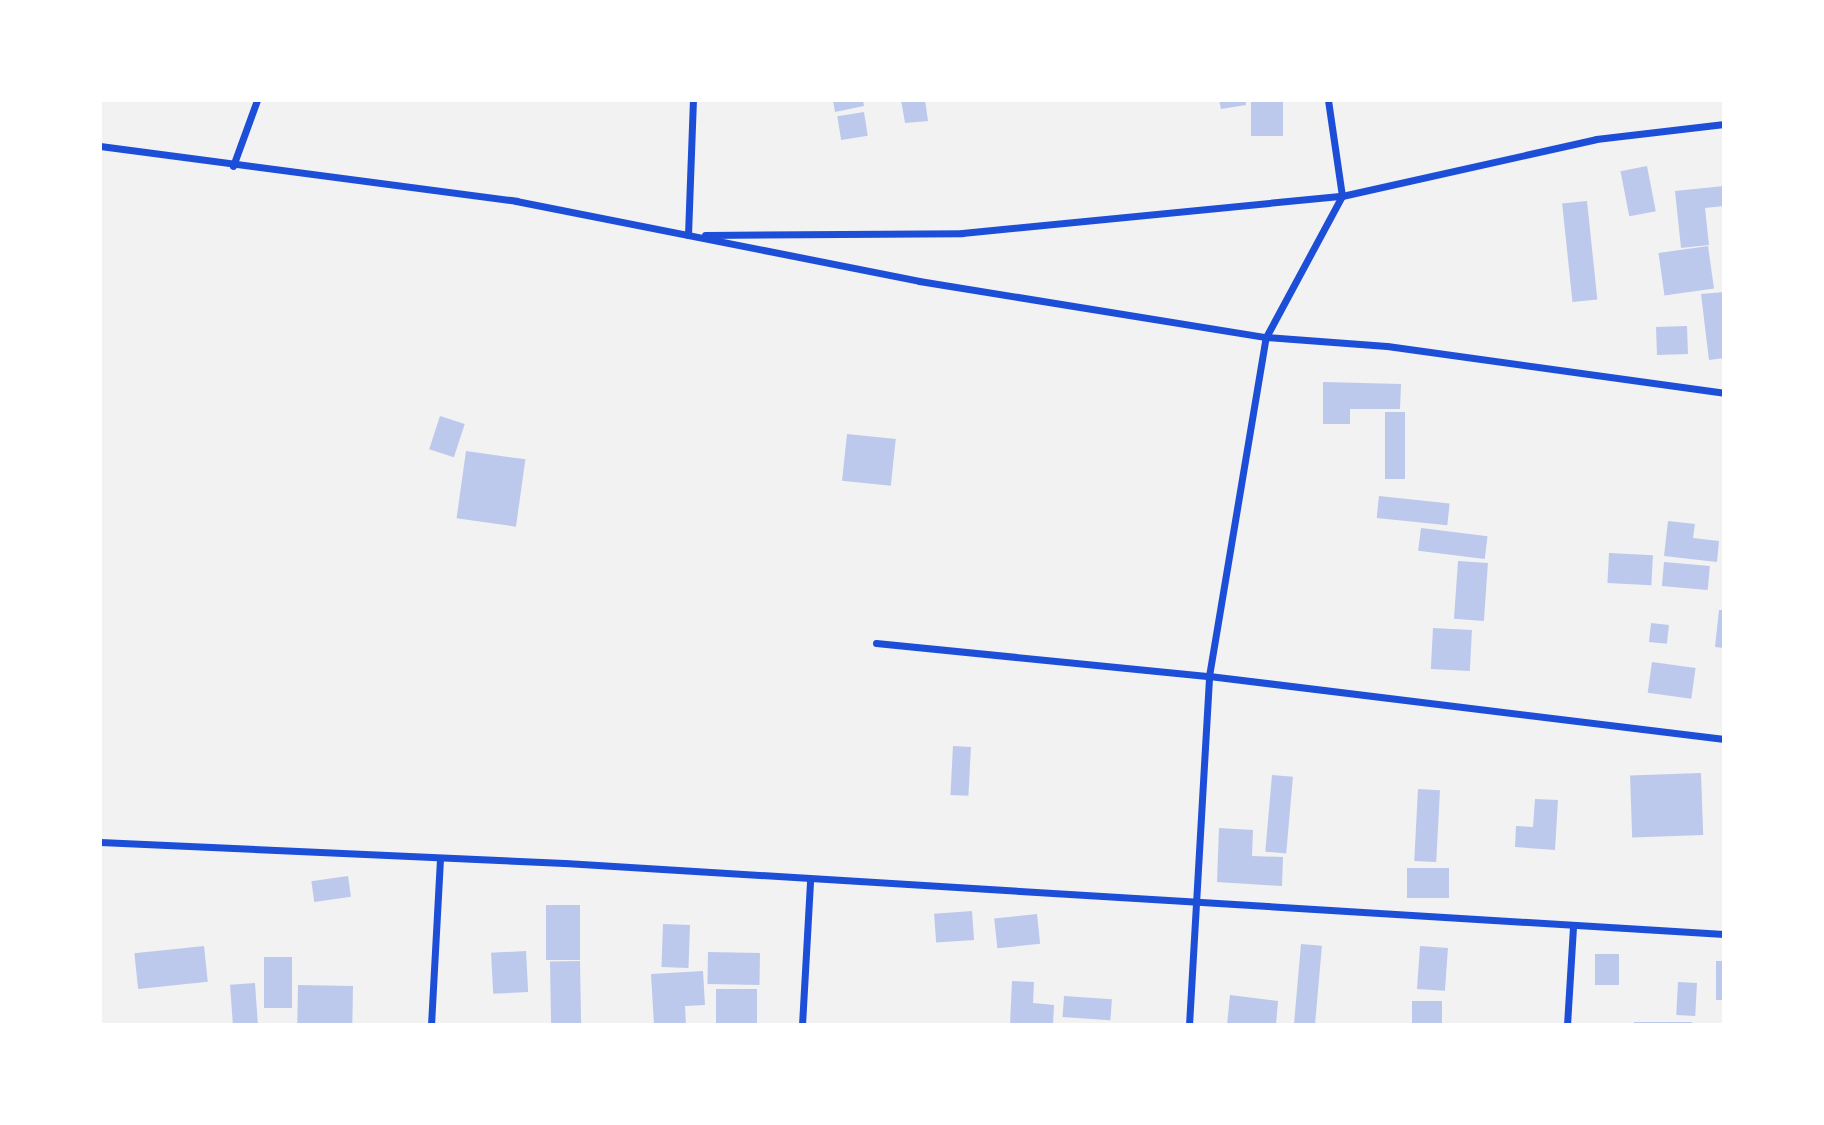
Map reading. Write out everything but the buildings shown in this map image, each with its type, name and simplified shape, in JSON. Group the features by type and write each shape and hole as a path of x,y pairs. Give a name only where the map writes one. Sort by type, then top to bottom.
{"street":[{"path":"233,166 257,100"},
{"path":"688,235 693,100"},
{"path":"1189,1025 1209,676 1266,337 1342,196 1328,100"},
{"path":"688,235 962,233 1342,196 1596,139 1724,124"},
{"path":"100,146 233,166 516,201 919,281 1266,337 1387,346 1724,393"},
{"path":"876,643 1209,676 1724,739"},
{"path":"100,842 1724,934"},
{"path":"430,1025 440,860"},
{"path":"802,1025 810,881"},
{"path":"1567,1025 1573,926"}]}
